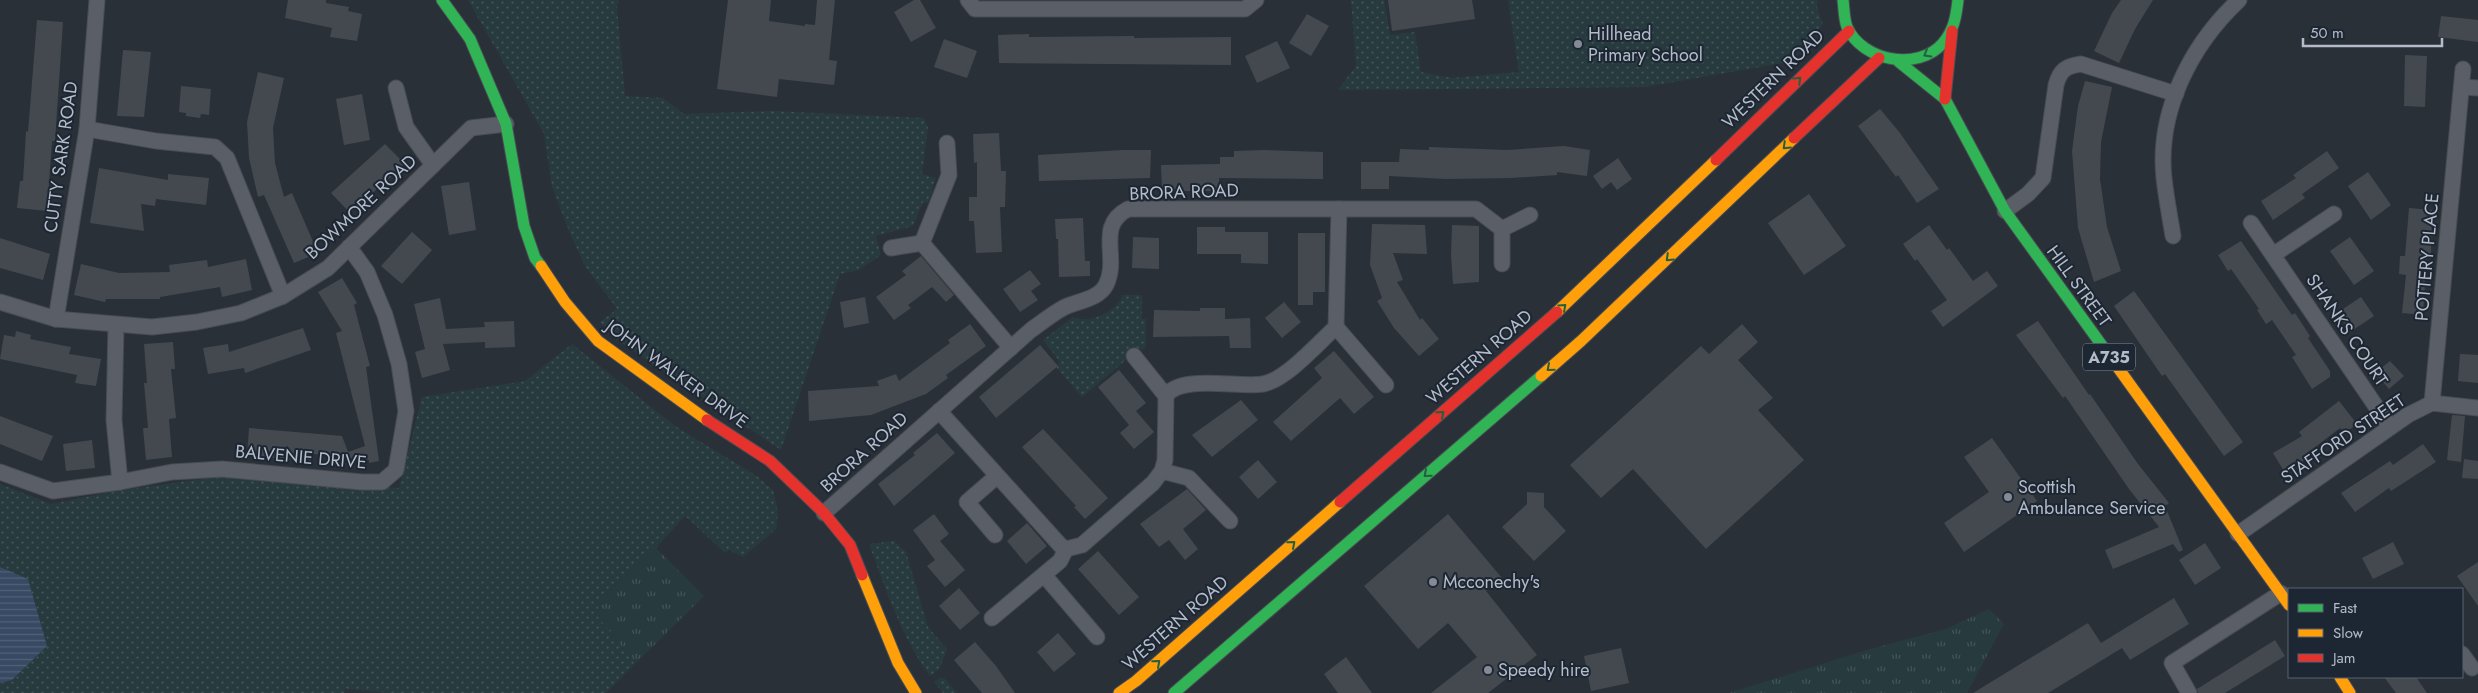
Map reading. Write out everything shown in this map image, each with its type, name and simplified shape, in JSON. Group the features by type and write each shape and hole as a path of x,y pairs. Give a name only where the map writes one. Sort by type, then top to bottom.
{"main road":[{"name":"JOHN WALKER DRIVE","path":"442,0 470,39 506,124 527,234 535,258 565,302 598,341 686,406 770,460 824,513 850,545 898,663 916,693"},
{"name":"A735","path":"1843,0 1842,11 1849,31 1862,47 1879,58 1899,62 1919,59 1939,47 1952,31"},
{"name":"A735","path":"1945,99 1952,31 1958,9 1958,0"},
{"name":"WESTERN ROAD","path":"1118,693 1136,681 1277,564 1565,305 1849,31"},
{"path":"1174,693 1295,582 1581,341 1879,58"},
{"name":"HILL STREET","path":"1899,62 1945,99 2005,211 2285,599"},
{"path":"2341,678 2350,693"}],"street":[{"name":"CUTTY SARK ROAD","path":"56,319 87,129 97,0"},
{"path":"968,0 975,9 1246,9 1256,0"},
{"path":"2173,236 2164,177 2163,157 2167,122 2189,61 2208,34 2240,0"},
{"path":"2005,211 2028,194 2043,178 2056,85 2059,73 2066,67 2081,64 2176,94"},
{"name":"POTTERY PLACE","path":"2432,403 2464,69"},
{"path":"2462,87 2478,88"},
{"path":"396,88 406,127 433,165"},
{"name":"BOWMORE ROAD","path":"0,302 56,319 152,327 197,322 241,313 282,296 328,268 348,246 471,128 506,124"},
{"path":"87,129 156,141 215,147 227,158 282,296"},
{"path":"922,243 949,175 947,143"},
{"name":"BRORA ROAD","path":"824,513 1031,330 1063,308 1090,298 1105,286 1110,271 1110,229 1117,215 1128,209 1476,209 1502,230"},
{"path":"1339,209 1336,327 1386,385"},
{"path":"2273,254 2334,214"},
{"path":"1502,264 1502,230 1530,215"},
{"name":"SHANKS COURT","path":"2251,223 2390,427"},
{"path":"891,248 922,243"},
{"path":"922,243 1011,348"},
{"name":"BALVENIE DRIVE","path":"0,472 53,491 120,482 172,472 222,469 362,482 382,482 396,470 406,411 399,364 385,315 368,272 348,246"},
{"path":"116,325 114,420 120,482"},
{"path":"939,411 1060,545 1066,549 1082,545 1153,483 1162,471 1165,460 1166,396 1170,390 1184,384 1263,384 1277,379 1336,327"},
{"path":"1134,356 1166,396"},
{"name":"STAFFORD STREET","path":"2238,534 2390,427 2432,403 2478,408"},
{"path":"1162,471 1189,478 1230,521"},
{"path":"995,535 967,502 997,476"},
{"path":"992,618 1060,561 1066,549"},
{"path":"1044,575 1097,637"},
{"path":"2189,693 2172,663 2285,599"},
{"path":"2463,655 2472,668"}],"green space":[{"path":"468,0 619,0 617,7 625,96 663,98 684,114 773,111 924,118 928,128 922,174 936,178 928,203 923,202 913,226 876,236 881,255 859,270 840,274 781,450 617,340 600,322 617,309 585,266 571,236 552,187 544,134"},
{"name":"Hillhead Primary School","path":"1351,0 1384,0 1390,35 1415,32 1421,72 1452,78 1519,72 1508,0 1818,0 1817,7 1823,25 1783,63 1645,87 1338,90 1356,66"},
{"path":"1122,295 1142,295 1142,319 1146,319 1146,347 1141,350 1139,349 1082,397 1056,367 1060,362 1043,340 1073,317 1087,319 1102,315 1120,301"},
{"path":"572,344 675,426 757,476 773,490 778,512 776,529 743,557 729,550 725,553 685,516 656,548 600,599 597,615 635,664 606,693 390,693 345,689 344,693 0,693 0,484 51,504 121,490 217,477 399,488 422,397 525,381"},
{"path":"894,541 906,552 928,627 947,649 940,668 930,676 902,629 869,544"},
{"path":"656,548 704,596 635,664 597,615 600,599"},
{"path":"1989,609 2004,624 1967,693 1729,693 1870,649 1946,629"},
{"path":"944,678 957,693 943,693 934,682"}],"water":[{"path":"0,567 28,579 47,646 12,680 0,683"}],"building":[{"path":"288,0 326,0 326,3 349,7 348,11 362,14 357,41 330,37 332,28 285,18"},
{"path":"728,0 771,0 769,21 805,26 805,24 815,25 817,0 835,0 829,60 837,61 834,85 779,79 777,97 717,89"},
{"path":"914,0 920,0 936,28 911,42 894,12"},
{"path":"1388,0 1472,0 1475,19 1392,31"},
{"path":"2121,0 2153,0 2135,29 2119,63 2094,51 2112,13"},
{"path":"1307,14 1329,26 1311,56 1289,43"},
{"path":"2441,16 2478,20 2478,42 2438,37"},
{"path":"37,20 63,22 55,141 52,141 47,211 17,208 20,181 23,181"},
{"path":"1029,34 1029,37 1231,37 1231,65 999,63 998,35"},
{"path":"944,39 977,51 967,78 934,67"},
{"path":"1277,41 1290,68 1257,83 1245,56"},
{"path":"123,50 151,52 144,117 117,116"},
{"path":"2405,55 2427,56 2425,107 2404,106"},
{"path":"258,72 284,78 273,128 275,163 284,197 292,193 318,253 294,263 264,195 258,197 249,158 247,122"},
{"path":"2085,81 2112,87 2101,142 2100,179 2107,227 2121,271 2094,282 2078,228 2072,151 2078,106"},
{"path":"181,86 211,89 209,115 201,114 200,118 186,116 186,113 179,112"},
{"path":"362,94 370,140 344,145 336,99"},
{"path":"1880,109 1900,133 1939,189 1917,203 1898,175 1896,177 1858,126"},
{"path":"999,133 1001,171 1006,171 1005,207 1000,207 1002,252 976,253 974,221 969,221 969,197 977,197 977,162 974,163 973,134"},
{"path":"385,144 405,164 350,213 331,193"},
{"path":"1564,146 1590,150 1587,176 1557,172 1557,175 1511,178 1445,179 1389,176 1389,189 1361,189 1361,162 1399,162 1400,149 1429,150 1429,147 1507,150"},
{"path":"1151,150 1150,178 1039,181 1038,155"},
{"path":"1234,151 1323,152 1323,179 1219,178 1219,191 1162,191 1161,165 1220,164 1220,157 1234,157"},
{"path":"2327,151 2339,168 2302,194 2305,198 2273,220 2261,201 2296,178 2293,175"},
{"path":"1618,158 1632,179 1617,190 1611,182 1602,189 1593,176"},
{"path":"99,168 168,180 168,174 209,178 206,205 156,199 155,206 141,204 144,231 90,223"},
{"path":"2368,172 2391,205 2371,220 2348,186"},
{"path":"469,182 476,230 449,235 441,186"},
{"path":"1809,194 1846,246 1804,275 1768,223"},
{"path":"2409,208 2432,210 2431,253 2427,253 2423,315 2402,313 2406,275 2399,274 2400,256 2405,256"},
{"path":"1083,218 1085,261 1090,261 1090,276 1059,277 1058,239 1056,239 1055,219"},
{"path":"1372,224 1425,225 1427,254 1393,253 1403,280 1397,282 1420,320 1422,318 1439,339 1419,356 1394,328 1377,301 1382,298 1370,265"},
{"path":"1452,225 1479,226 1479,282 1453,284 1451,255"},
{"path":"1929,225 1947,250 1949,248 1973,281 1987,271 1998,286 1943,327 1931,311 1947,300 1917,259 1915,261 1903,244"},
{"path":"1197,227 1225,227 1225,232 1268,232 1268,264 1241,263 1241,254 1197,254"},
{"path":"412,232 432,250 402,284 381,266"},
{"path":"1298,233 1325,233 1325,292 1313,292 1313,305 1298,305"},
{"path":"1133,237 1159,238 1159,269 1132,268"},
{"path":"2350,237 2374,271 2354,285 2330,251"},
{"path":"0,238 50,254 43,280 0,268"},
{"path":"2241,241 2292,315 2295,313 2310,336 2308,338 2330,371 2330,377 2312,389 2292,357 2296,355 2272,320 2266,324 2257,310 2259,309 2231,269 2228,271 2218,255"},
{"path":"921,256 954,295 946,302 932,287 908,305 911,308 894,320 876,297 906,275 902,271"},
{"path":"246,259 252,290 222,297 220,287 160,297 160,299 106,299 105,302 74,295 81,264 119,273 170,272 169,265 207,260 208,267"},
{"path":"1030,270 1041,284 1031,291 1038,300 1020,312 1003,289"},
{"path":"342,278 357,303 354,305 370,366 366,367 379,461 369,463 369,460 332,457 337,455 312,454 311,461 247,456 249,428 342,436 348,452 365,446 336,333 342,331 318,292"},
{"path":"2134,291 2243,442 2224,456 2165,374 2162,376 2114,306"},
{"path":"865,297 869,323 844,328 840,302"},
{"path":"2361,297 2374,316 2350,332 2337,313"},
{"path":"440,298 446,329 485,327 484,322 514,321 515,347 485,348 485,342 443,344 450,370 422,378 415,352 425,349 414,304"},
{"path":"1284,302 1301,322 1282,338 1265,318"},
{"path":"1200,308 1225,308 1225,319 1250,318 1251,348 1230,348 1229,336 1153,337 1154,310 1200,311"},
{"path":"2038,321 2138,464 2169,503 2165,506 2183,550 2179,552 2173,544 2113,569 2105,550 2159,527 2129,489 2065,396 2063,398 2016,335"},
{"path":"970,324 986,346 946,375 948,378 926,394 871,415 809,421 808,391 879,386 877,381 896,374 899,381 950,343 948,340"},
{"path":"1742,324 1758,342 1738,360 1773,398 1758,410 1804,460 1706,549 1633,469 1601,498 1570,465 1701,346 1709,354"},
{"path":"303,328 311,350 245,373 244,368 208,374 203,348 228,344 229,352"},
{"path":"16,331 31,335 30,339 71,347 69,354 101,359 96,386 75,383 77,375 0,359 4,335 15,337"},
{"path":"173,342 175,369 171,369 176,418 169,419 172,457 146,460 143,428 148,428 144,383 147,383 144,344"},
{"path":"1040,345 1058,366 996,418 979,397"},
{"path":"1334,351 1374,397 1354,414 1340,398 1291,441 1273,422 1322,378 1314,368"},
{"path":"2460,354 2478,355 2478,383 2458,381"},
{"path":"2390,361 2404,376 2389,389 2375,373"},
{"path":"1119,370 1146,403 1136,411 1154,432 1134,449 1120,433 1129,425 1098,387"},
{"path":"1241,400 1258,420 1212,457 1192,435"},
{"path":"2339,401 2357,424 2345,433 2340,428 2306,454 2308,458 2285,473 2273,453 2302,436 2299,432"},
{"path":"2452,415 2465,416 2461,462 2447,460"},
{"path":"0,416 53,436 42,461 0,444"},
{"path":"1043,429 1108,498 1085,519 1074,507 1076,506 1022,447"},
{"path":"937,433 955,453 894,506 878,484 915,455 913,453"},
{"name":"Scottish Ambulance Service","path":"1992,438 2037,501 1964,552 1944,523 1989,492 1964,457"},
{"path":"92,440 95,468 66,471 63,444"},
{"path":"2423,444 2436,462 2391,491 2389,488 2355,512 2341,493 2390,461 2393,465"},
{"path":"2464,459 2478,461 2478,479 2462,478"},
{"path":"1258,460 1277,482 1258,499 1239,477"},
{"path":"1187,489 1206,510 1183,529 1198,549 1185,560 1169,540 1159,547 1140,524"},
{"path":"1527,492 1544,493 1544,507 1566,531 1534,561 1502,527 1527,504"},
{"path":"934,514 949,534 940,541 965,570 945,587 927,566 935,560 913,530"},
{"name":"Mcconechy's","path":"1448,514 1502,578 1486,591 1537,655 1488,693 1431,693 1477,657 1448,623 1418,649 1364,586"},
{"path":"1027,523 1047,546 1026,564 1007,541"},
{"path":"2393,542 2404,564 2373,579 2362,558"},
{"path":"2205,543 2221,568 2195,585 2179,560"},
{"path":"1098,551 1139,597 1119,615 1078,569"},
{"path":"2478,562 2478,606 2457,576"},
{"path":"959,588 980,613 960,630 939,606"},
{"path":"2174,598 2189,624 2130,660 2122,648 2048,693 1973,693 2088,623 2101,643"},
{"path":"1058,633 1076,654 1054,672 1037,652"},
{"path":"2275,640 2285,656 2225,693 2198,693 2197,689"},
{"path":"975,642 996,666 1015,693 982,693 954,660"},
{"path":"1621,648 1629,683 1591,691 1584,656"},
{"path":"1346,657 1372,693 1338,693 1324,674"},
{"path":"2385,678 2417,678 2427,693 2396,693"}],"traffic: fast":[{"path":"442,0 470,39 506,124 524,226 535,258 541,266"},
{"path":"1843,0 1846,24 1854,39 1877,55 1891,59 1906,60 1920,58 1932,52 1943,43 1954,23 1958,0"},
{"path":"1899,62 1945,99 2005,211 2116,365"},
{"path":"1174,693 1541,376"}],"traffic: slow":[{"path":"1541,376 1581,341 1794,138"},
{"path":"1557,312 1716,160"},
{"path":"541,266 565,302 598,341 707,420"},
{"path":"2116,365 2288,604"},
{"path":"1119,693 1136,681 1340,502"},
{"path":"862,575 898,663 916,693"},
{"path":"2341,678 2350,693"}],"traffic: jam":[{"path":"1716,160 1849,31"},
{"path":"1945,99 1952,31"},
{"path":"1794,138 1879,58"},
{"path":"1340,502 1557,312"},
{"path":"707,420 770,461 824,513 850,545 862,575"}],"place":[{"name":"Hillhead Primary School","path":"1578,44"},
{"name":"Scottish Ambulance Service","path":"2008,497"},
{"name":"Mcconechy's","path":"1433,582"},
{"name":"Speedy hire","path":"1488,670"}]}
